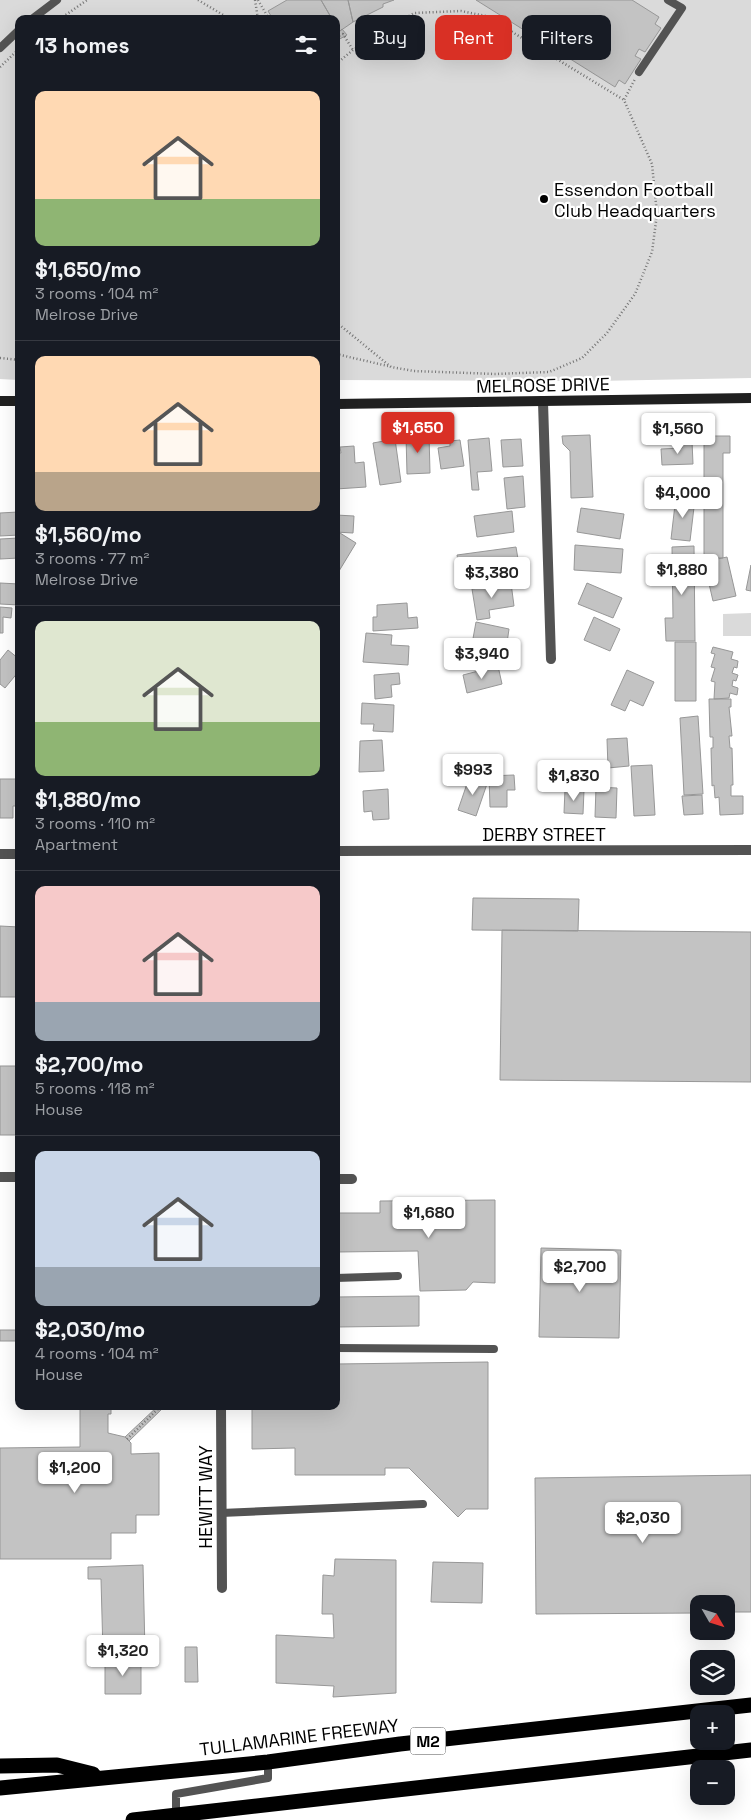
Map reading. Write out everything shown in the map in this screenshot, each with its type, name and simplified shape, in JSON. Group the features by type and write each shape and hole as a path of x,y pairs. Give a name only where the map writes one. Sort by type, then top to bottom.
{"highway":[{"name":"TULLAMARINE FREEWAY","path":"0,1788 268,1762 400,1744 751,1705"},
{"path":"133,1820 751,1750"},
{"path":"0,1766 57,1765 104,1777"},
{"path":"239,1820 272,1805"}],"street":[{"name":"MELROSE DRIVE","path":"340,404 751,398"},
{"path":"0,401 15,401"},
{"path":"543,402 551,659"},
{"name":"DERBY STREET","path":"340,851 751,850"},
{"path":"0,854 15,854"},
{"path":"0,1178 15,1178"},
{"path":"340,1179 352,1179"},
{"name":"HEWITT WAY","path":"221,1410 222,1588"}],"lane":[{"path":"37,15 56,0"},
{"path":"639,72 682,8 668,0"},
{"path":"0,48 15,34"},
{"path":"340,1278 398,1276"},
{"path":"340,1348 494,1348"},
{"path":"222,1513 423,1504"},
{"path":"176,1815 176,1794 268,1778 268,1762"}],"path":[{"path":"66,15 87,0"},
{"path":"198,0 223,15"},
{"path":"257,0 258,15"},
{"path":"257,0 266,15"},
{"path":"340,61 354,50 414,13 461,11 486,16 624,100 652,164 657,214 652,252 636,294 607,333 582,358 549,372 445,374 391,367 340,355"},
{"path":"340,35 343,34 354,50"},
{"path":"0,67 15,53"},
{"path":"624,100 639,72"},
{"path":"340,325 391,367"},
{"path":"0,358 15,360"},
{"path":"127,1439 158,1410"}],"shaded area":[{"name":"Essendon Football Club Headquarters","path":"0,0 751,0 751,378 596,381 340,380 340,15 15,15 15,380 0,379"},
{"path":"751,613 751,636 723,636 723,614"}],"building":[{"path":"287,0 321,0 330,15 270,15 268,11"},
{"path":"321,0 348,0 353,22 340,31 340,15 330,15"},
{"path":"348,0 394,0 383,4 383,7 367,15 355,15 355,21 353,22"},
{"path":"476,0 632,0 659,17 655,24 661,28 645,52 639,49 635,56 641,59 625,84 619,80 615,87 572,60 611,60 611,15 522,15 522,29 512,23 512,15 500,15"},
{"path":"342,29 347,35 340,39 340,31"},
{"path":"429,434 430,473 407,474 406,435"},
{"path":"590,435 593,497 571,498 570,451 563,444 562,436"},
{"path":"704,436 730,436 730,453 723,453 723,558 704,558"},
{"path":"489,438 492,471 477,472 479,490 472,490 468,440"},
{"path":"395,439 401,482 380,485 373,443"},
{"path":"521,439 523,466 503,467 501,440"},
{"path":"460,440 464,466 441,469 438,448 450,446 450,441"},
{"path":"682,441 692,441 693,464 662,465 661,449 682,448"},
{"path":"354,446 355,463 364,462 366,487 340,489 340,447"},
{"path":"523,476 525,507 507,509 504,478"},
{"path":"676,496 695,499 690,541 671,539"},
{"path":"581,508 624,514 620,539 577,532"},
{"path":"512,511 514,532 477,537 474,516"},
{"path":"15,512 15,535 0,536 0,513"},
{"path":"340,515 354,516 353,533 340,532"},
{"path":"340,533 356,543 340,569"},
{"path":"15,538 15,558 0,559 0,539"},
{"path":"575,545 623,549 621,573 574,570"},
{"path":"694,546 695,641 666,641 665,618 673,618 672,547"},
{"path":"516,547 520,571 461,579 457,555"},
{"path":"727,557 736,596 713,601 704,562"},
{"path":"751,565 751,591 746,590"},
{"path":"0,583 15,584 15,605 0,604"},
{"path":"511,583 514,606 489,610 490,618 477,620 472,589"},
{"path":"587,583 622,598 613,618 578,604"},
{"path":"407,603 408,618 417,617 418,628 373,631 373,617 377,617 377,605"},
{"path":"0,607 12,608 11,618 3,617 3,633 0,633"},
{"path":"594,617 620,629 610,651 584,640"},
{"path":"476,622 509,629 506,650 472,644"},
{"path":"366,633 392,635 391,645 409,646 408,665 363,662"},
{"path":"675,642 696,642 696,701 675,701"},
{"path":"713,647 733,652 731,659 738,661 737,668 734,667 732,673 738,675 736,681 733,680 732,686 738,688 737,695 730,693 729,698 714,699 715,682 711,681 715,668 711,667 715,654 711,653"},
{"path":"8,650 15,656 15,676 5,688 0,684 0,660"},
{"path":"498,666 502,684 467,693 463,675"},
{"path":"627,670 654,682 643,706 630,700 625,711 611,705"},
{"path":"399,673 400,684 391,685 392,697 375,699 374,675"},
{"path":"709,699 731,699 731,707 729,707 732,736 729,736 730,748 732,748 733,785 731,785 731,796 743,796 743,814 720,815 719,797 715,798 714,785 712,786 711,748 713,748 713,737 710,737"},
{"path":"362,703 394,705 393,732 373,731 374,724 361,724"},
{"path":"698,716 703,794 684,795 680,718"},
{"path":"627,738 629,766 608,768 607,739"},
{"path":"382,740 384,771 359,772 360,741"},
{"path":"652,765 655,815 634,816 631,766"},
{"path":"470,775 488,781 476,816 458,810"},
{"path":"514,775 515,790 507,790 507,807 490,807 489,776"},
{"path":"0,779 15,779 13,818 0,818"},
{"path":"596,787 617,788 616,818 595,817"},
{"path":"388,789 389,819 373,820 372,811 364,812 363,791"},
{"path":"565,789 584,790 583,814 564,813"},
{"path":"702,795 703,814 684,815 682,796"},
{"path":"473,898 579,899 578,931 472,930"},
{"path":"0,926 15,927 15,997 0,997"},
{"path":"502,930 751,932 751,1082 500,1080"},
{"path":"0,1066 15,1066 15,1135 0,1135"},
{"path":"495,1200 495,1283 473,1282 466,1290 420,1291 418,1251 340,1252 340,1213 380,1213 380,1201"},
{"path":"541,1248 621,1250 619,1338 539,1337"},
{"path":"419,1296 419,1326 340,1327 340,1297"},
{"path":"0,1330 15,1330 15,1341 0,1341"},
{"path":"488,1362 488,1509 466,1509 458,1517 409,1468 385,1468 385,1475 295,1475 295,1448 252,1449 252,1410 340,1410 340,1364"},
{"path":"80,1410 111,1410 111,1414 108,1414 108,1433 125,1437 131,1443 131,1454 159,1453 159,1515 136,1515 136,1533 111,1533 111,1559 0,1559 0,1448 80,1447"},
{"path":"154,1410 161,1410 129,1441 125,1437"},
{"path":"751,1475 751,1612 735,1612 735,1595 690,1595 690,1613 536,1614 535,1478"},
{"path":"335,1559 396,1560 396,1693 333,1697 334,1686 276,1683 276,1635 334,1638 333,1614 322,1614 323,1575 334,1576"},
{"path":"433,1562 483,1563 482,1603 431,1602"},
{"path":"143,1565 145,1652 103,1653 101,1579 88,1579 88,1567"},
{"path":"185,1647 197,1647 198,1682 185,1682"},
{"path":"105,1660 141,1660 141,1694 105,1694"}],"place":[{"name":"Essendon Football Club Headquarters","path":"544,199"}]}
